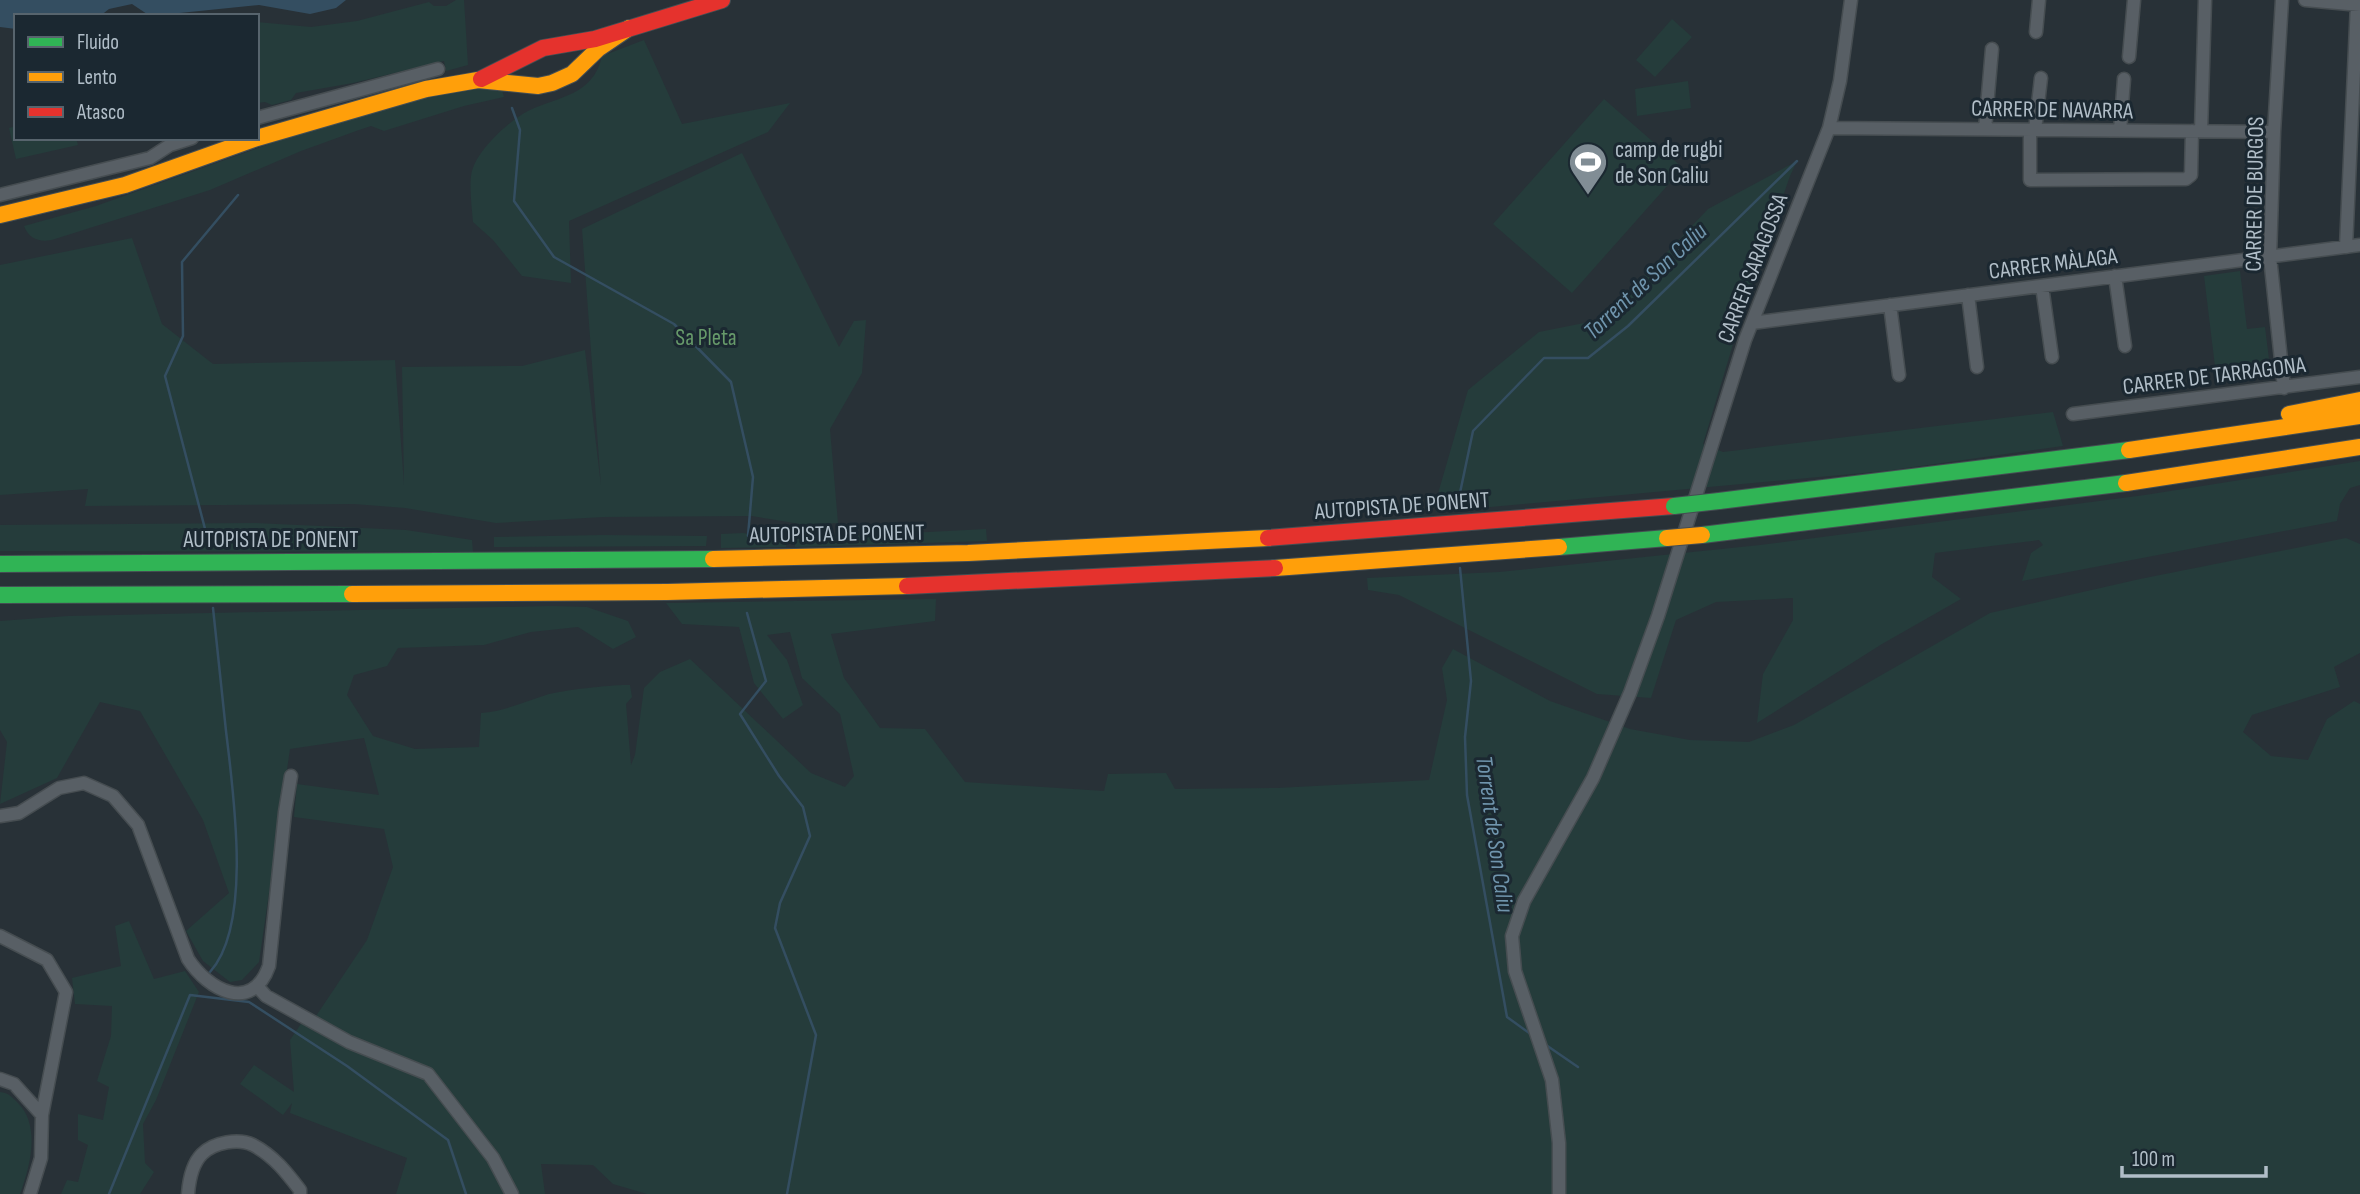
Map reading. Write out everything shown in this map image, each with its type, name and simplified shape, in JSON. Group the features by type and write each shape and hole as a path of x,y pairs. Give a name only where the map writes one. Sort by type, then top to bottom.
{"main road":[{"path":"478,80 526,54 582,43 722,0"},
{"path":"259,137 426,89 478,80 538,86 572,74 598,49 629,28"},
{"path":"543,49 531,62 531,69 534,75 551,82"},
{"path":"543,49 560,51 567,61 566,72 551,82"},
{"path":"0,223 63,208 251,140"},
{"path":"0,215 125,185"},
{"path":"2036,463 2098,447 2227,428 2360,400"},
{"path":"2036,463 2360,416"},
{"path":"0,595 641,591 932,585 1283,568 1674,543 1702,535 2111,485 2360,447"},
{"name":"AUTOPISTA DE PONENT","path":"0,564 635,560 893,555 1238,539 1674,506 2036,463"},
{"path":"0,606 60,604 87,595"}],"street":[{"name":"CARRER SARAGOSSA","path":"1559,1194 1559,1143 1552,1080 1515,971 1512,936 1524,901 1593,778 1630,693 1674,543 1752,323 1829,128 1840,81 1851,0"},
{"path":"2036,32 2039,0"},
{"path":"2129,57 2134,0"},
{"path":"2041,78 2032,130 2030,180 2186,179 2191,175 2196,131 2205,0"},
{"name":"CARRER DE BURGOS","path":"2282,0 2270,257 2284,388"},
{"path":"2305,0 2359,4 2356,140 2346,247"},
{"path":"1985,129 1992,49"},
{"path":"259,117 438,69"},
{"path":"2120,131 2124,79"},
{"name":"CARRER DE NAVARRA","path":"1829,128 2274,132"},
{"path":"0,195 150,158 170,145 186,140"},
{"name":"CARRER MÀLAGA","path":"1752,323 2360,245"},
{"path":"2115,276 2125,346"},
{"path":"2042,286 2052,357"},
{"path":"1968,295 1977,367"},
{"path":"1890,305 1899,375"},
{"name":"CARRER DE TARRAGONA","path":"2073,414 2360,377"},
{"path":"0,816 19,813 59,788 84,783 113,796 138,825 188,958 198,974 220,989 247,992 265,977 269,966 291,776"},
{"path":"0,936 47,960 66,992 42,1115 41,1158 30,1194"},
{"path":"257,986 265,996 349,1042 428,1074 492,1158 512,1194"},
{"path":"0,1079 14,1084 42,1115"},
{"path":"188,1194 193,1168 203,1153 224,1143 238,1141 252,1144 279,1163 300,1190 300,1194"}],"green space":[{"path":"456,0 464,0 468,65 446,71 444,61 353,83 296,93 291,100 272,105 259,103 259,22 311,27 357,21 429,2 434,6 446,6"},
{"path":"1672,19 1692,37 1655,77 1636,60"},
{"path":"644,40 682,124 790,103 768,132 569,221 571,283 522,276 493,240 473,222 471,179 477,160 496,135 521,115 583,87 598,69 602,56"},
{"path":"1688,81 1691,108 1637,116 1635,89"},
{"path":"482,88 502,90 504,97 464,106 384,131 371,126 301,151 210,190 55,239 37,239 26,231 24,226 96,206 303,132 424,97"},
{"name":"camp de rugbi de Son Caliu","path":"1604,99 1683,168 1572,293 1493,224"},
{"path":"14,127 14,140 77,140 78,145 16,159 9,128"},
{"name":"Sa Pleta","path":"742,153 839,347 854,321 866,320 862,373 830,429 838,523 806,525 752,516 604,517 496,523 405,508 354,504 85,506 88,489 0,495 0,265 132,238 162,324 213,364 395,360 404,485 402,367 522,366 585,350 601,486 582,229"},
{"path":"1797,161 1740,321 1703,444 1723,452 2053,412 2063,446 1885,471 1436,512 1439,490 1468,390 1539,332 1584,323 1594,329 1708,209"},
{"path":"2240,271 2247,329 2265,327 2271,375 2217,383 2204,276"},
{"path":"2360,461 2360,485 2350,488 2340,504 2337,521 2022,581 2031,553 2043,545 2039,540 1935,553 1932,577 1961,599 1882,644 1757,723 1763,674 1793,620 1793,598 1716,602 1676,620 1651,698 1597,694 1399,595 1368,590 1367,578 1499,572 1760,545 2145,495"},
{"path":"255,523 406,530 472,540 473,552 0,551 0,525"},
{"path":"986,529 987,541 795,547 794,539"},
{"path":"743,533 787,541 786,547 721,548 721,534"},
{"path":"707,536 706,546 494,547 494,537"},
{"path":"2346,538 2360,544 2360,653 2334,667 2340,687 2252,715 2243,732 2271,756 2308,760 2327,719 2354,701 2360,704 2360,1194 647,1194 613,1184 593,1165 541,1164 545,1194 396,1194 407,1158 290,1113 292,1103 283,1115 240,1084 254,1065 294,1092 290,1040 309,1012 316,1016 367,940 393,867 384,829 294,817 297,784 379,795 364,738 290,749 259,962 242,980 230,982 203,961 186,931 229,893 203,820 140,711 100,702 57,778 0,804 7,742 0,730 0,621 68,616 587,607 628,621 636,637 613,649 578,627 531,632 484,645 398,648 387,666 354,675 347,695 373,736 415,749 479,747 481,713 507,708 556,692 630,685 632,697 626,704 631,765 635,755 644,688 660,672 690,659 811,773 845,787 854,776 840,714 802,678 790,632 767,635 787,660 803,705 783,719 754,683 739,627 682,624 666,603 936,599 935,621 831,634 844,678 880,728 925,729 965,782 1104,791 1108,774 1166,773 1175,789 1277,788 1429,780 1447,700 1442,668 1453,649 1550,701 1630,729 1690,740 1749,742 1794,725 1990,613 2140,579"},
{"path":"129,921 154,979 185,971 199,992 156,1100 143,1124 145,1163 154,1172 140,1194 61,1194 67,1180 78,1182 88,1145 78,1140 78,1114 103,1120 109,1087 97,1081 111,1036 112,1006 75,1004 72,978 121,966 115,926"},
{"path":"0,1092 8,1094 18,1103 29,1123 30,1159 20,1194 0,1194"}],"water":[{"path":"0,0 346,0 336,8 310,14 259,5 147,14 132,4 109,9 103,14 14,14 14,29 0,27"}],"waterway":[{"path":"512,108 520,130 514,201 554,257 674,324 731,382 753,477 748,536"},
{"name":"Torrent de Son Caliu","path":"1457,507 1473,431 1544,358 1588,358 1628,326 1797,161"},
{"path":"209,544 165,376 183,336 182,262 238,195"},
{"name":"Torrent de Son Caliu","path":"1460,568 1471,681 1465,737 1467,795 1507,1017 1532,1035"},
{"path":"210,972 223,951 232,923 237,856 213,608"},
{"path":"747,613 766,681 740,714 779,776 803,807 810,836 780,903 775,928 816,1035 787,1194"},
{"path":"109,1194 190,995 249,1002 347,1066 448,1140 466,1194"},
{"name":"Torrent de Son Caliu","path":"1546,1045 1578,1067"}],"traffic: fast":[{"path":"1719,501 2129,450"},
{"path":"1702,535 2126,483"},
{"path":"1674,506 1719,501"},
{"path":"1559,547 1667,538"},
{"path":"0,564 713,559"},
{"path":"0,595 352,594"}],"traffic: slow":[{"path":"259,137 426,89 478,80 538,86 552,83 572,74 598,49 629,28"},
{"path":"0,215 125,185 251,140"},
{"path":"2289,414 2360,400"},
{"path":"2129,450 2360,416"},
{"path":"2126,483 2360,447"},
{"path":"1667,538 1702,535"},
{"path":"713,559 968,553 1268,538"},
{"path":"1275,568 1559,547"},
{"path":"352,594 667,592 907,586"}],"traffic: jam":[{"path":"481,79 543,48 595,39 722,0"},
{"path":"1268,538 1674,506"},
{"path":"907,586 1275,568"}],"place":[{"name":"camp de rugbi de Son Caliu","path":"1588,196"}]}
